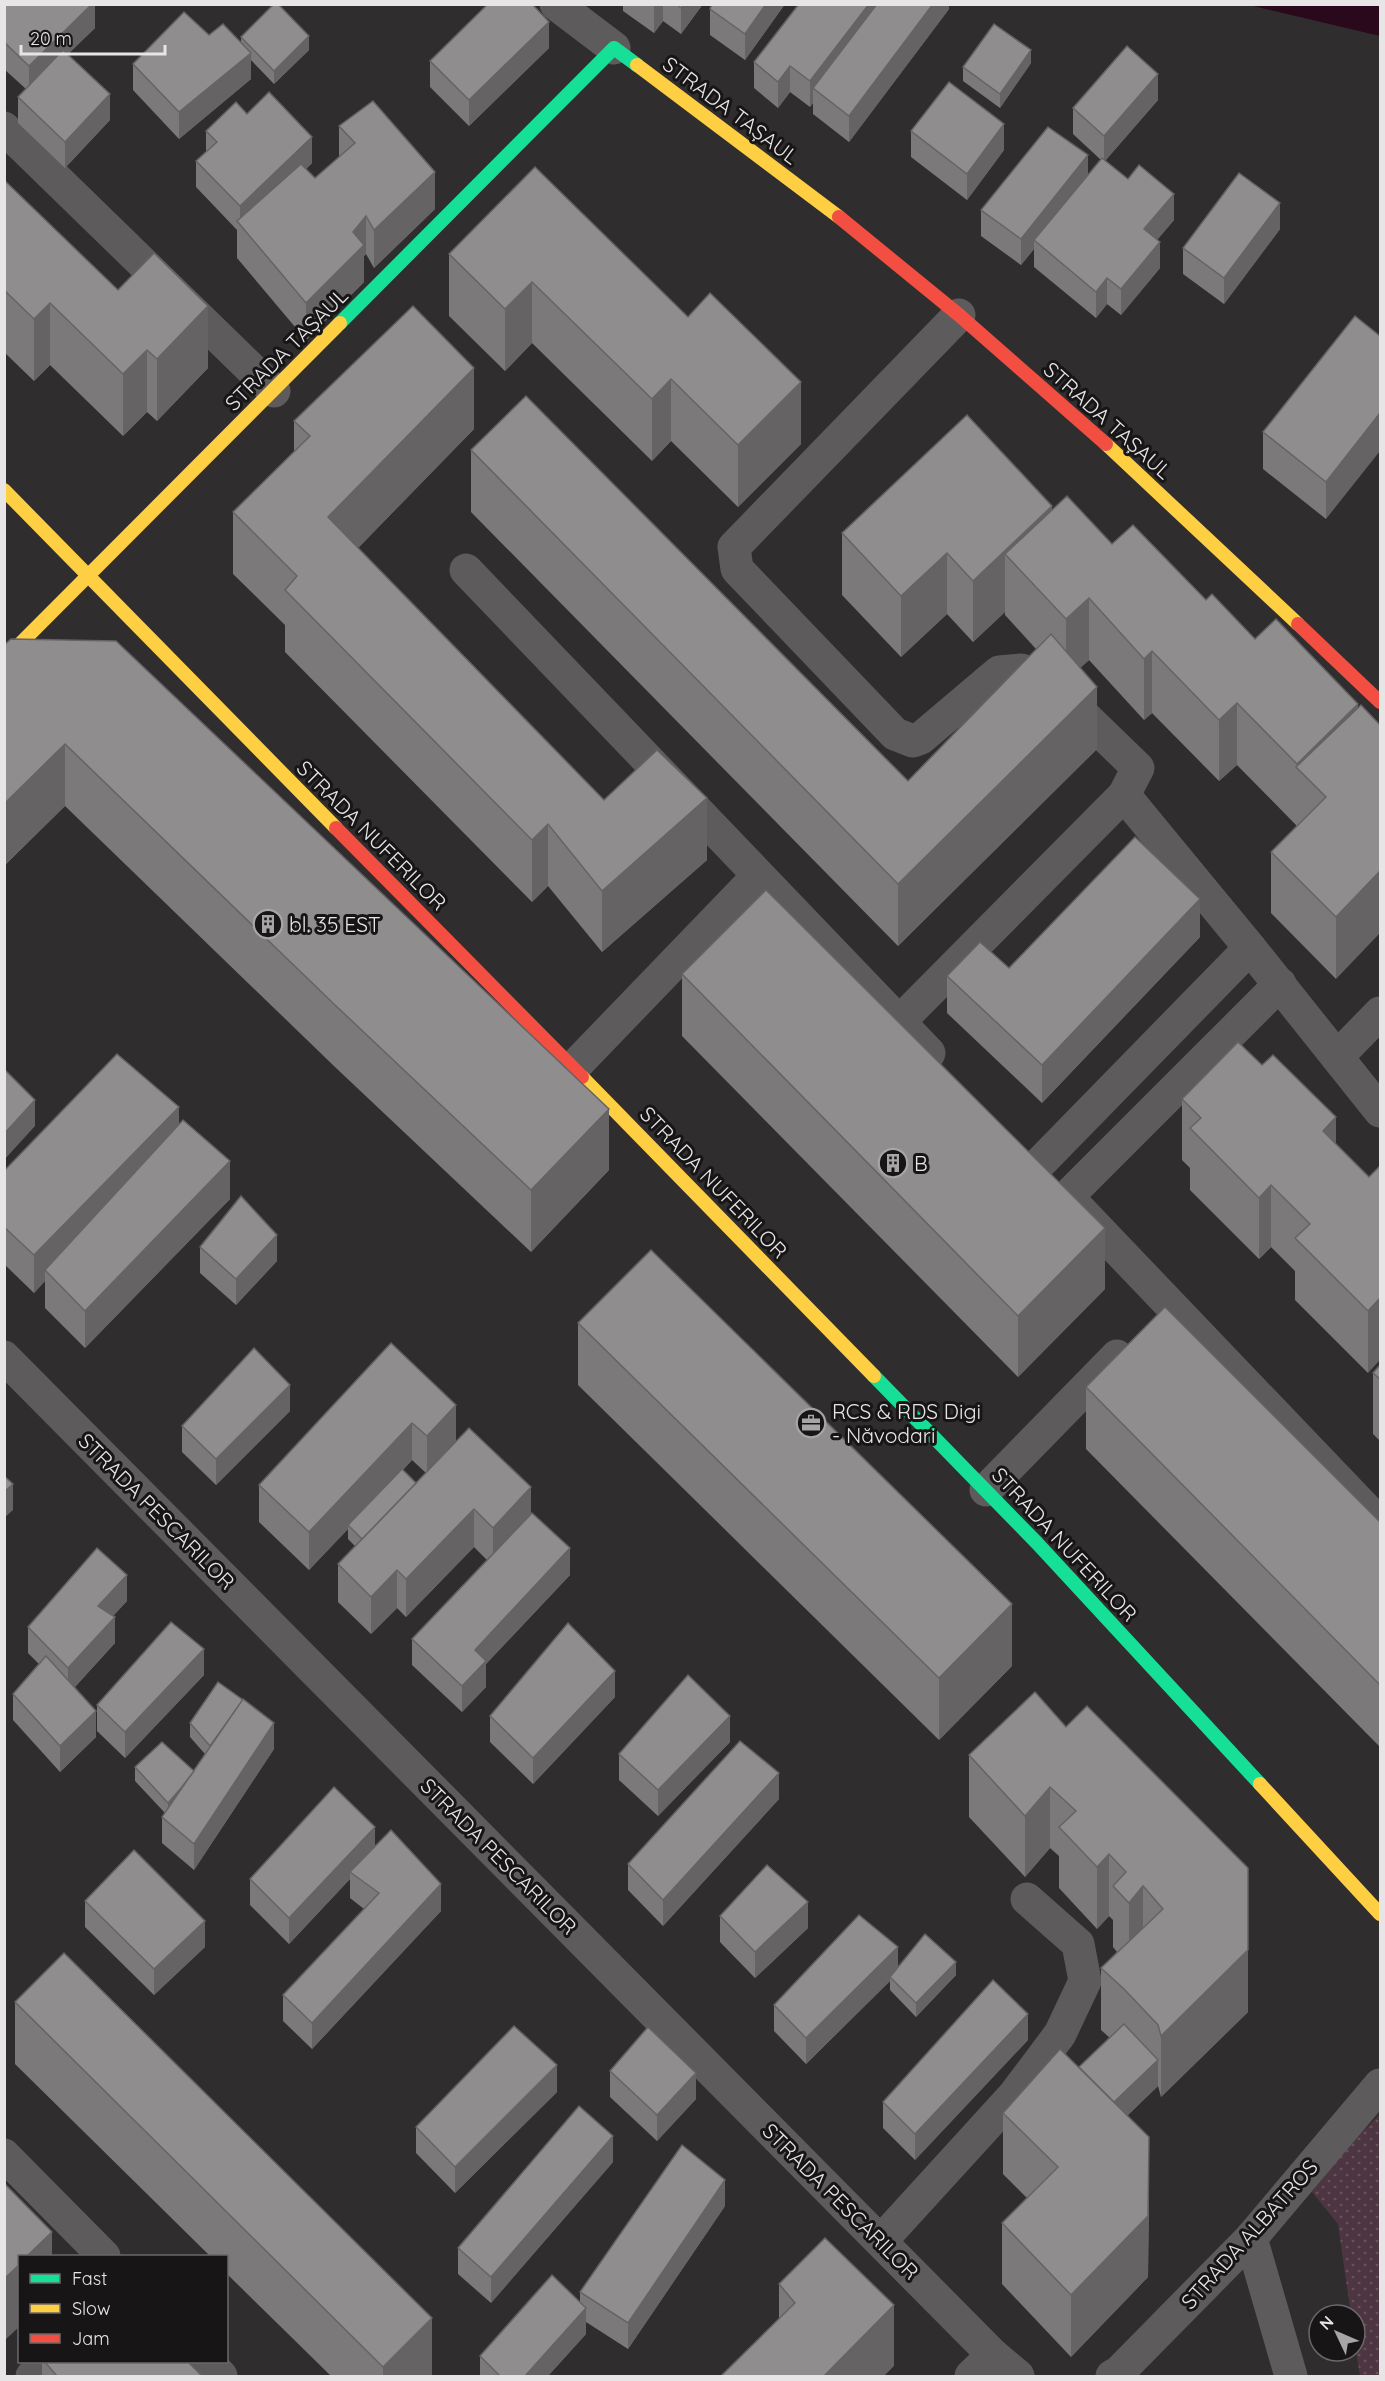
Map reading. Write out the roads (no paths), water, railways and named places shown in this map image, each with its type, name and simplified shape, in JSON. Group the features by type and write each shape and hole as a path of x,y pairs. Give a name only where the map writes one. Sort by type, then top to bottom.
{"street":[{"path":"556,4 614,48"},
{"name":"STRADA TAȘAUL","path":"4,660 614,48 732,134 959,315 1112,449 1380,702"},
{"path":"4,128 274,391"},
{"path":"899,1022 1124,795 1138,768 1045,678 1021,670 999,672 921,738 913,741 896,735 738,569 734,547 959,315"},
{"name":"STRADA NUFERILOR","path":"4,490 986,1490 1380,1914"},
{"path":"466,570 948,1073"},
{"path":"1124,795 1280,984 1380,1111"},
{"path":"573,1068 758,876"},
{"path":"1037,1166 1250,948"},
{"path":"1067,1197 1280,984"},
{"path":"1337,1057 1380,1013"},
{"path":"1013,1141 1067,1197 1152,1320 1380,1524"},
{"path":"986,1490 1152,1320"},
{"name":"STRADA PESCARILOR","path":"8,1369 881,2241 982,2366"},
{"path":"881,2241 1015,2094 1060,2034 1085,1981 1078,1944 1027,1899"},
{"name":"STRADA ALBATROS","path":"1112,2376 1119,2372 1251,2238 1380,2085"},
{"path":"4,2155 103,2255"},
{"path":"1251,2238 1291,2376"},
{"path":"32,2376 45,2363"},
{"path":"209,2363 222,2376"},
{"path":"982,2366 1018,2376"}],"place":[{"name":"bl. 35 EST","path":"268,924"},
{"name":"B","path":"893,1163"},
{"name":"RCS & RDS Digi - Năvodari","path":"811,1423"}]}
